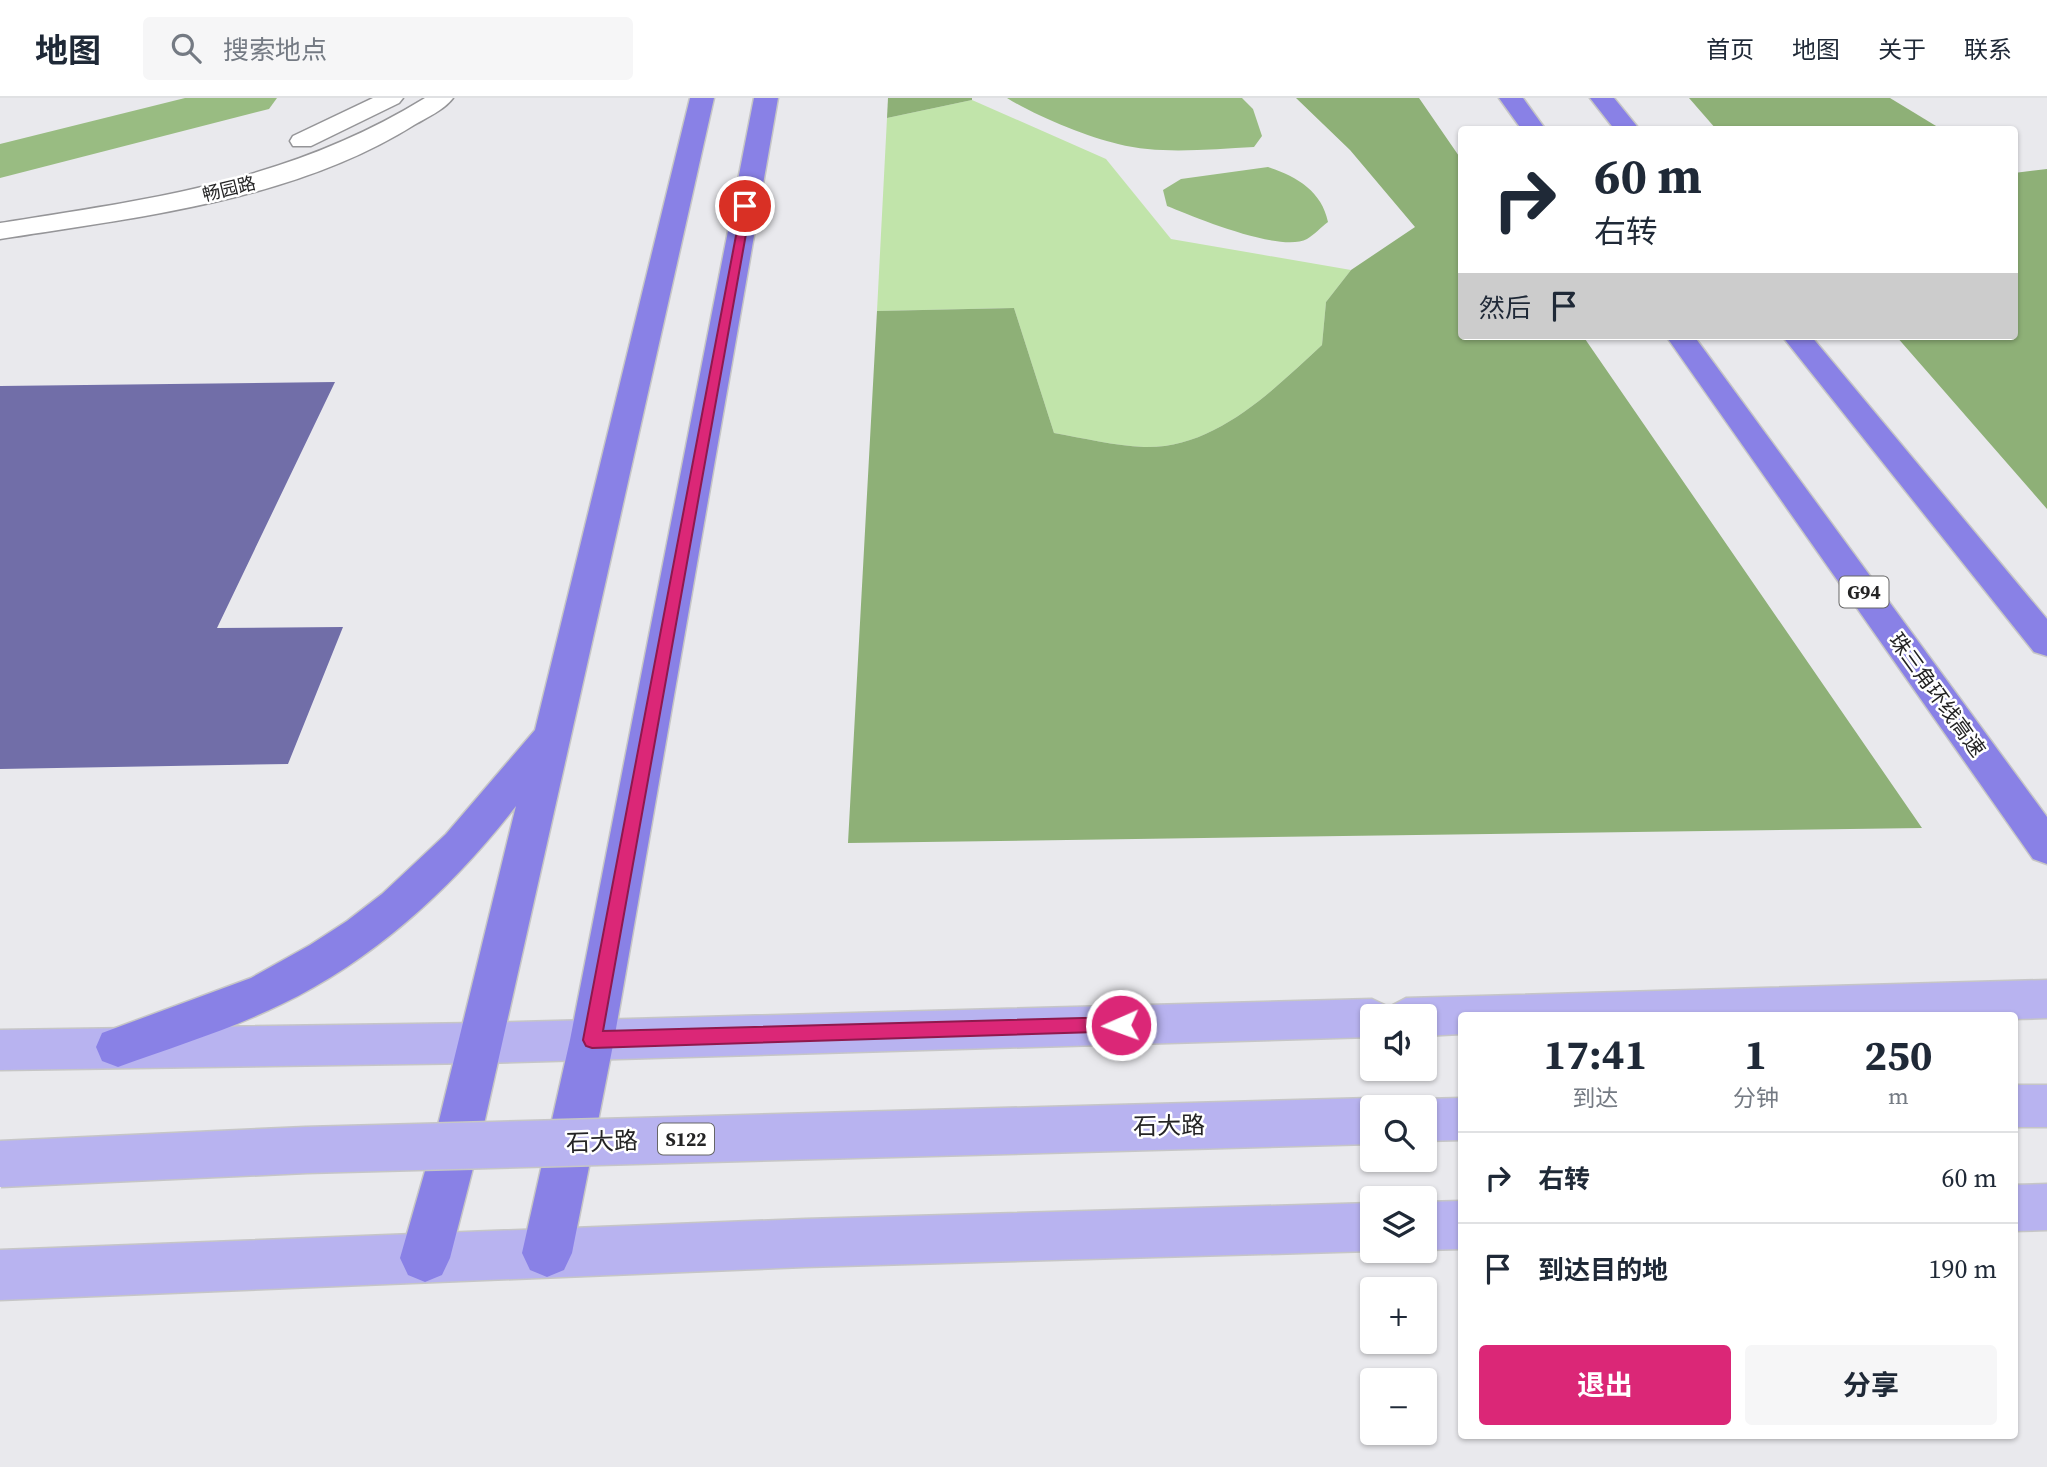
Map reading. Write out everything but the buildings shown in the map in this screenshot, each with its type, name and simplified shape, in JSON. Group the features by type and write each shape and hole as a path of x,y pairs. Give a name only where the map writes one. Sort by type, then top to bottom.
{"highway":[{"path":"425,1258 459,1133 702,98"},
{"path":"547,1254 592,1040 766,98"},
{"path":"1511,98 1531,126"},
{"path":"1602,98 1625,126"},
{"name":"珠三角环线高速","path":"1683,340 2047,848"},
{"path":"1799,340 2047,643"},
{"path":"118,1046 211,1014 285,981 349,943 408,898 460,847 508,791 555,725"}],"main road":[{"path":"282,149 334,128 391,98"},
{"name":"畅园路","path":"0,230 166,204 252,184 366,143 414,117 441,98"},
{"path":"1567,1012 2047,999"},
{"path":"1437,1016 1458,1015"},
{"path":"0,1050 118,1046 480,1043 1360,1018"},
{"path":"2018,1106 2047,1106"},
{"path":"1437,1120 1458,1119"},
{"name":"石大路","path":"0,1164 306,1150 1360,1121"},
{"path":"2018,1208 2047,1207"},
{"path":"1437,1226 1458,1225"},
{"path":"0,1275 819,1242 1360,1227"}],"shaded area":[{"path":"888,98 972,98 972,100 887,118"},
{"path":"1007,98 1242,98 1253,109 1262,136 1254,147 1186,150 1134,147 1076,131"},
{"path":"1296,98 1419,98 1458,155 1458,340 1586,340 1922,828 848,843 877,311 1014,308 1054,433 1144,447 1170,445 1195,438 1219,427 1264,397 1322,345 1326,302 1351,270 1415,227 1350,150"},
{"path":"1689,98 1890,98 1936,126 1713,126"},
{"path":"972,100 1106,159 1171,239 1351,270 1326,302 1322,345 1264,397 1219,427 1170,445 1144,447 1054,433 1014,308 877,311 887,118"},
{"path":"1268,167 1306,186 1314,193 1325,211 1328,222 1307,239 1294,242 1258,238 1167,206 1163,190 1181,179"},
{"path":"2047,169 2047,509 1899,340 2018,340 2018,173"}],"waterway":[{"path":"0,161 250,98"}],"route":[{"path":"745,206 592,1040 1121,1025"}]}
